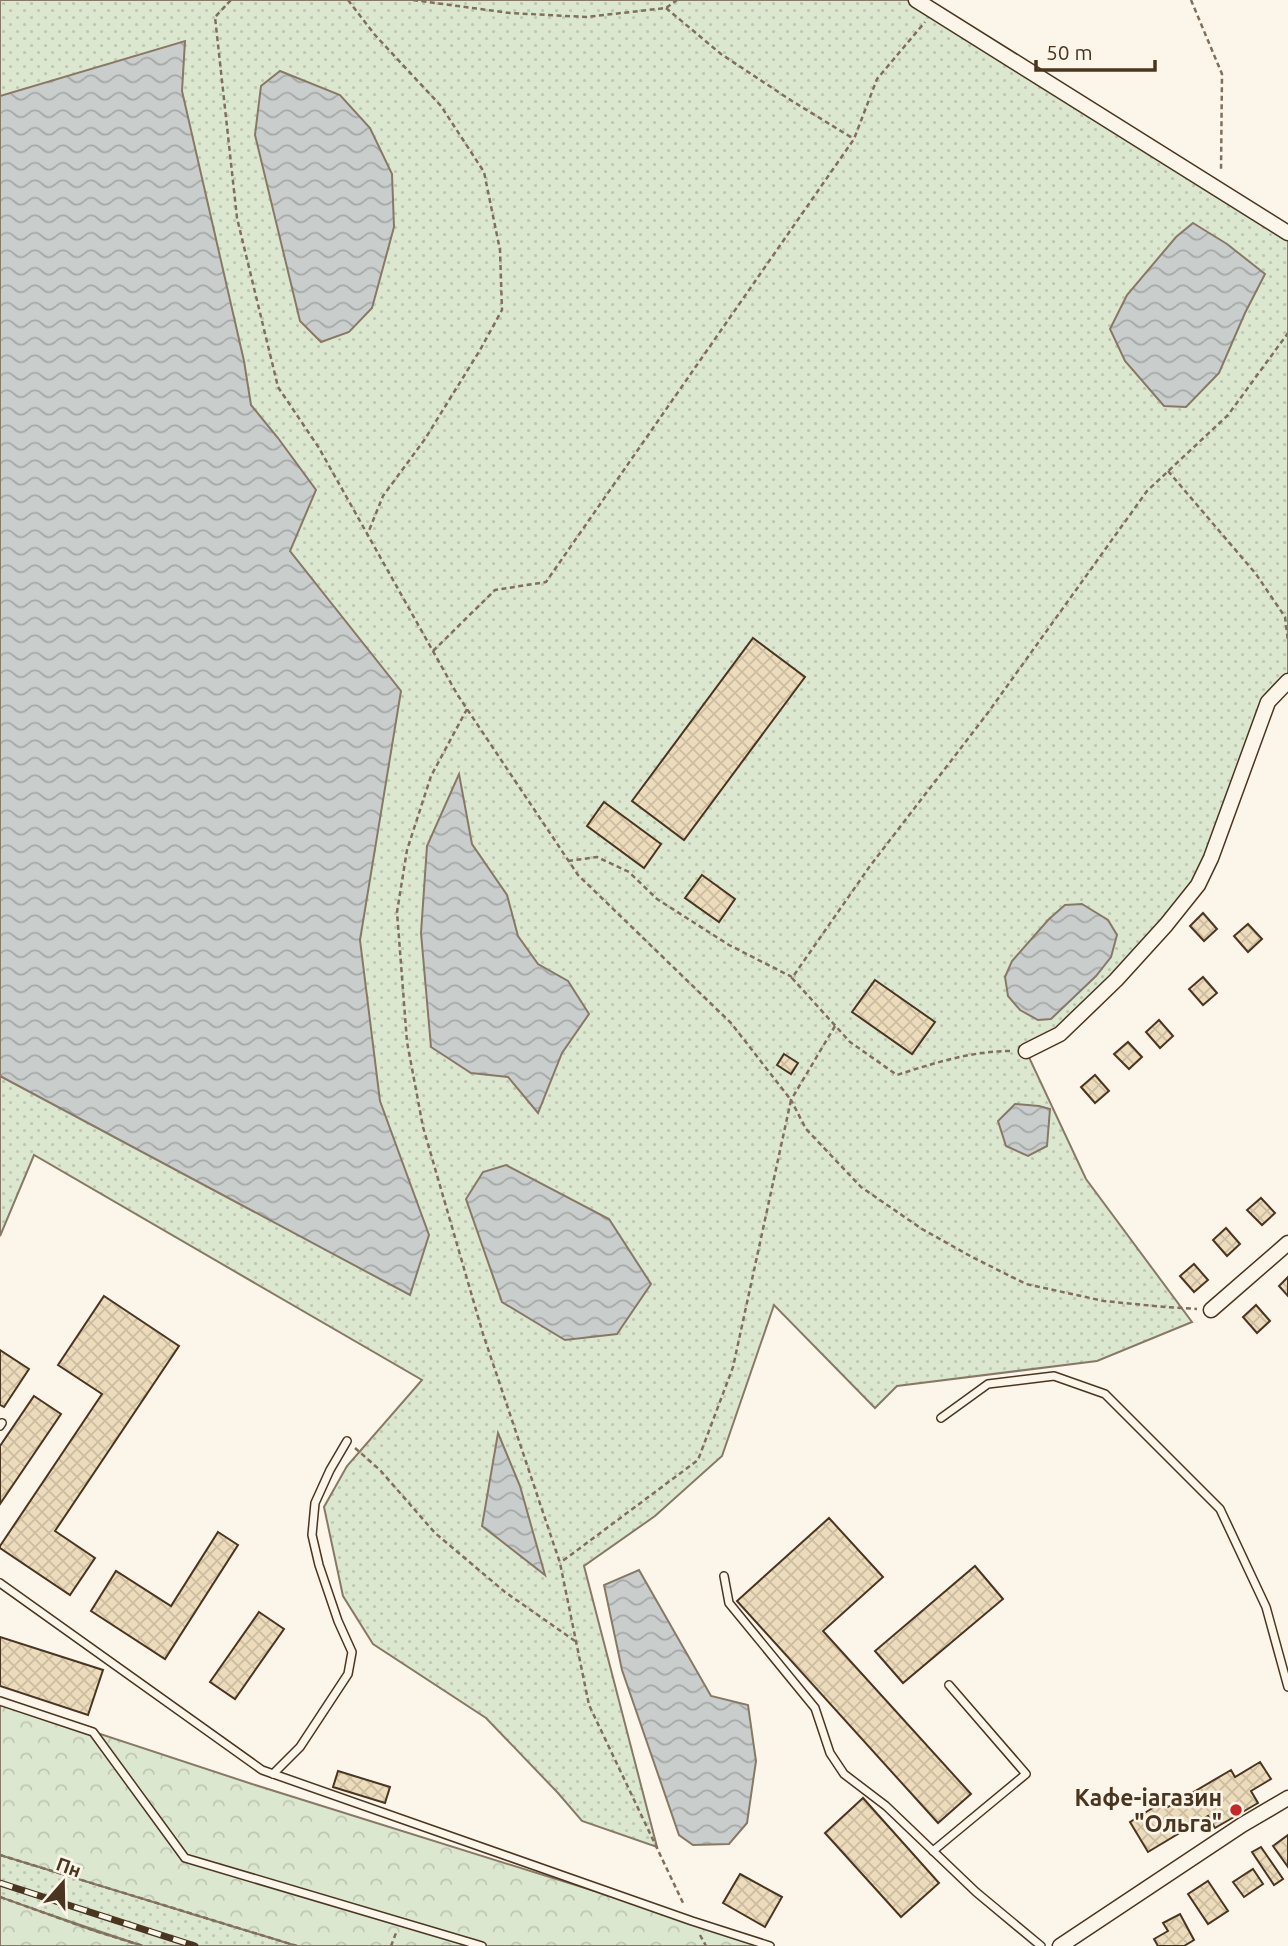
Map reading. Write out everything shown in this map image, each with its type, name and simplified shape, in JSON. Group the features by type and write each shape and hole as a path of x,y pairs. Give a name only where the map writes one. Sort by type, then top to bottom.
{"street":[{"path":"916,0 1288,233"},
{"path":"1026,1051 1060,1034 1141,953 1198,885 1211,858 1268,702 1288,681"},
{"path":"1211,1310 1288,1243"},
{"path":"1060,1946 1242,1825 1288,1798"}],"lane":[{"path":"941,1418 988,1384 1054,1376 1105,1394 1220,1509 1266,1607 1288,1687"},
{"path":"273,1774 300,1747 348,1674 352,1652 338,1621 312,1535 315,1503 347,1441"},
{"path":"724,1576 729,1603 815,1709 830,1753 844,1774 886,1805 976,1892 1041,1946"},
{"path":"0,1583 262,1770 770,1946"},
{"path":"933,1851 1026,1774 949,1685"},
{"path":"0,1701 93,1732 185,1858 482,1946"}],"path":[{"path":"231,0 215,17 237,218 278,387 318,448 467,709 578,875 731,1023 791,1100 806,1129 861,1187 922,1229 1026,1284 1104,1301 1211,1310"},
{"path":"348,0 375,35 441,106 484,172 500,250 502,310 425,439 383,496 367,534"},
{"path":"413,0 510,13 586,17 666,8 677,0"},
{"path":"1191,0 1222,74 1220,191"},
{"path":"666,8 721,54 854,139"},
{"path":"433,651 495,590 546,582 854,139 877,79 934,11"},
{"path":"792,978 870,866 987,714 1147,491 1228,415 1288,333"},
{"path":"1168,471 1256,574 1285,617 1288,641"},
{"path":"467,709 431,776 407,850 397,912 407,1042 423,1127 479,1321 560,1563 589,1705 692,1921"},
{"path":"568,861 597,857 629,872 657,899 729,945 792,978 850,1042 897,1075 991,1051 1026,1051"},
{"path":"560,1563 698,1460 733,1367 791,1100 835,1026"},
{"path":"347,1441 380,1470 435,1533 505,1591 576,1642"},
{"path":"0,1855 297,1946"},
{"path":"0,1897 143,1946"}],"green space":[{"path":"0,0 916,0 1288,233 1288,681 1268,702 1198,885 1060,1034 1026,1051 1086,1179 1192,1322 1097,1361 897,1386 875,1408 774,1305 722,1456 655,1516 584,1566 657,1847 582,1821 486,1718 373,1644 343,1596 324,1507 347,1466 422,1380 34,1155 0,1236"},
{"path":"0,1701 252,1784 770,1946 297,1946 0,1855"},
{"path":"0,1855 297,1946 143,1946 0,1898"},
{"path":"0,1897 95,1931 143,1946 0,1946"}],"water":[{"path":"185,41 182,91 244,361 251,405 316,490 290,551 401,691 360,940 380,1101 429,1235 410,1295 0,1076 0,96"},
{"path":"280,71 340,95 370,128 392,174 394,227 372,308 349,332 321,342 300,321 255,135 261,86"},
{"path":"1193,223 1227,244 1265,274 1219,373 1186,407 1164,406 1125,361 1110,329 1127,295 1176,237"},
{"path":"459,774 472,844 507,895 518,936 538,964 568,981 589,1014 562,1053 538,1113 508,1077 471,1073 431,1047 421,933 427,846"},
{"path":"1082,904 1108,920 1117,935 1111,957 1096,976 1051,1019 1038,1020 1020,1010 1008,996 1005,977 1012,961 1049,919 1065,905"},
{"path":"1015,1104 1050,1109 1047,1146 1028,1156 1006,1146 998,1121"},
{"path":"506,1165 609,1219 651,1284 617,1334 565,1340 502,1302 466,1199 483,1172"},
{"path":"498,1433 520,1486 545,1575 482,1526"},
{"path":"639,1570 711,1696 748,1705 756,1761 747,1823 729,1844 693,1845 679,1835 622,1670 604,1585"}],"building":[{"path":"753,638 805,677 684,840 632,801"},
{"path":"604,802 661,844 644,868 587,826"},
{"path":"702,875 735,899 719,922 685,898"},
{"path":"1203,913 1217,929 1204,941 1190,926"},
{"path":"1248,924 1262,939 1248,952 1234,936"},
{"path":"1203,977 1217,993 1203,1005 1189,989"},
{"path":"875,980 935,1022 912,1054 852,1012"},
{"path":"1159,1020 1173,1036 1160,1048 1146,1032"},
{"path":"1128,1042 1142,1057 1129,1069 1114,1054"},
{"path":"784,1054 798,1063 791,1074 777,1065"},
{"path":"1095,1075 1109,1091 1095,1103 1081,1087"},
{"path":"1261,1198 1275,1213 1262,1225 1247,1210"},
{"path":"1226,1228 1240,1244 1227,1256 1213,1240"},
{"path":"1194,1264 1208,1280 1194,1292 1180,1276"},
{"path":"1288,1277 1288,1296 1279,1286"},
{"path":"104,1296 179,1346 55,1531 95,1558 70,1595 0,1546 102,1394 58,1365"},
{"path":"1256,1305 1270,1321 1257,1333 1243,1317"},
{"path":"0,1350 29,1369 4,1407 0,1405"},
{"path":"34,1396 61,1414 0,1504 0,1446"},
{"path":"829,1518 883,1577 823,1631 971,1794 938,1823 737,1601"},
{"path":"218,1532 238,1545 165,1659 91,1611 116,1571 171,1606"},
{"path":"975,1566 1003,1599 903,1683 875,1651"},
{"path":"259,1612 284,1629 235,1699 210,1682"},
{"path":"0,1637 103,1670 88,1715 0,1686"},
{"path":"1260,1762 1271,1779 1251,1791 1258,1803 1215,1828 1208,1816 1148,1852 1130,1822 1164,1801 1168,1807 1231,1770 1235,1777"},
{"path":"338,1771 390,1787 385,1803 333,1787"},
{"path":"863,1798 939,1883 901,1917 825,1833"},
{"path":"1288,1835 1288,1867 1273,1846"},
{"path":"1261,1847 1283,1879 1274,1885 1252,1852"},
{"path":"1253,1869 1263,1884 1244,1897 1233,1882"},
{"path":"740,1874 782,1897 765,1927 723,1903"},
{"path":"1208,1881 1228,1911 1208,1924 1188,1894"},
{"path":"1180,1914 1194,1940 1184,1946 1158,1946 1154,1939 1168,1931 1163,1923"}],"railway":[{"path":"0,1883 195,1946"}],"place":[{"name":"Кафе-іагазин \"Ольга\"","path":"1236,1810"}]}
